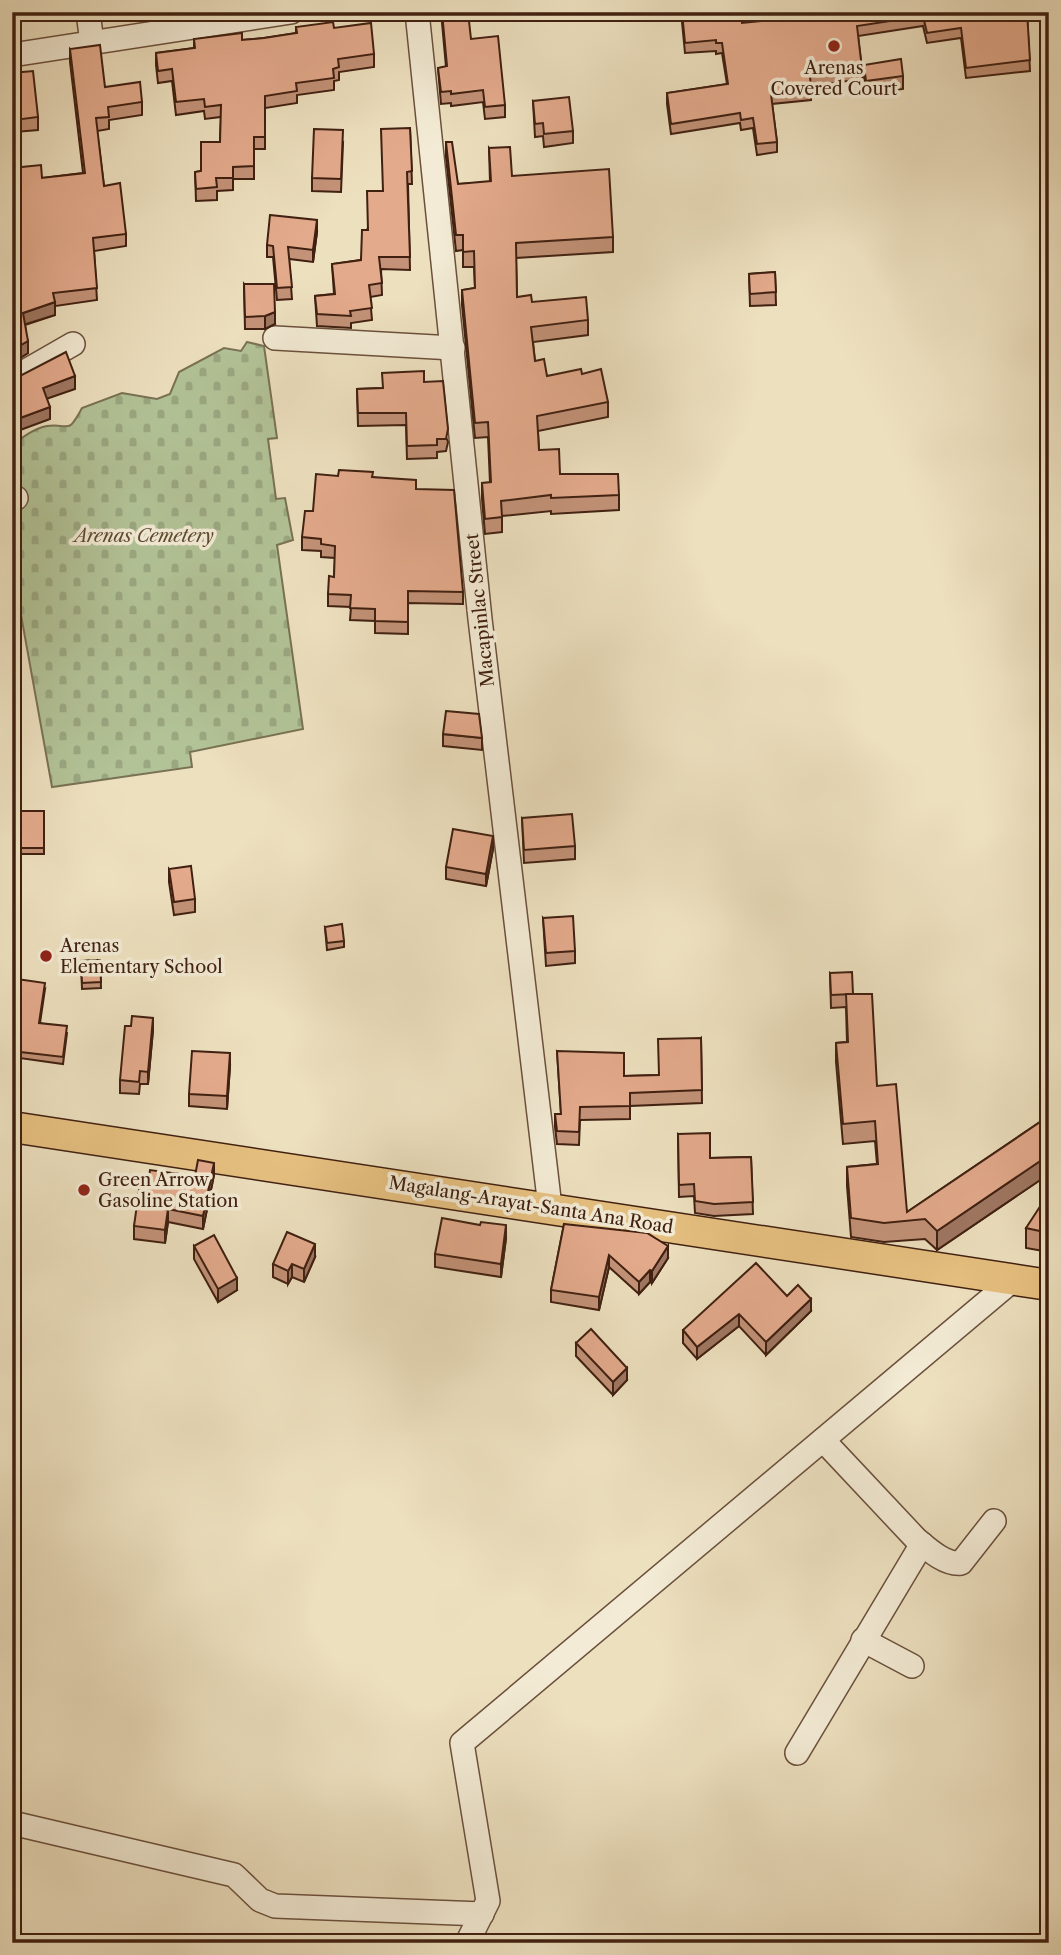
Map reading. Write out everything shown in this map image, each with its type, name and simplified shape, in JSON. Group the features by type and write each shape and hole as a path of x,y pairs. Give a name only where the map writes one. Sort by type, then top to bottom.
{"main road":[{"name":"Magalang-Arayat-Santa Ana Road","path":"12,1127 1049,1285"}],"street":[{"path":"88,12 92,43"},
{"path":"12,55 291,12"},
{"name":"Macapinlac Street","path":"417,12 480,619 550,1207"},
{"path":"275,338 453,348"},
{"path":"12,379 72,344"},
{"path":"467,1943 488,1900 462,1743 1013,1280"},
{"path":"823,1440 922,1544 955,1564 961,1563 994,1521"},
{"path":"797,1753 922,1544"},
{"path":"863,1640 912,1667"},
{"path":"12,1823 234,1875 260,1900 275,1906 481,1914"}],"green space":[{"name":"Arenas Cemetery","path":"247,342 264,346 277,438 268,439 276,499 285,498 293,540 277,545 303,729 190,752 192,767 52,787 12,565 12,447 38,429 68,426 82,408 122,393 157,399 170,394 179,372 224,348 241,351"}],"building":[{"path":"442,12 468,12 471,39 498,36 505,105 485,107 483,90 451,94 451,91 441,92 438,68 447,66"},
{"path":"682,12 741,13 742,23 807,16 807,12 1027,12 1030,60 966,68 961,28 927,33 923,16 857,26 862,69 810,76 811,89 771,94 777,142 757,144 753,118 741,120 740,113 671,124 667,93 728,84 722,43 716,43 716,40 685,43"},
{"path":"333,22 334,28 371,23 374,54 338,59 339,67 333,69 334,78 296,83 297,91 265,96 265,137 254,137 254,166 233,167 233,178 216,178 217,187 196,189 195,172 201,171 201,142 220,142 221,105 205,107 204,99 176,102 172,69 158,71 156,53 195,48 194,39 242,33 242,40 264,38 297,33 296,27"},
{"path":"100,45 105,87 140,82 142,102 108,107 109,117 96,118 104,186 120,183 126,234 93,238 97,288 53,293 55,302 23,313 28,341 12,350 12,211 17,211 12,168 41,165 42,178 85,173 70,49"},
{"path":"901,59 903,76 866,81 864,65"},
{"path":"33,71 38,117 15,120 12,73"},
{"path":"569,97 573,131 544,134 543,123 535,124 533,101"},
{"path":"410,128 412,171 407,172 410,257 379,257 382,283 369,285 372,308 350,311 351,316 317,314 315,296 335,294 332,264 361,260 362,230 368,230 367,191 383,191 381,129"},
{"path":"314,129 343,130 341,179 312,178"},
{"path":"446,142 452,142 458,184 491,181 489,148 510,147 512,176 609,169 613,237 516,243 517,297 531,295 532,302 586,297 588,320 531,327 535,361 544,359 547,376 581,369 582,374 601,369 608,402 537,416 539,450 559,449 560,474 618,474 619,495 551,498 551,495 501,501 502,517 485,519 482,483 491,482 488,422 475,423 462,290 475,288 474,251 463,252 463,235 456,235"},
{"path":"270,215 317,220 313,250 288,247 292,287 277,288 273,246 267,245"},
{"path":"775,272 776,292 750,294 749,274"},
{"path":"244,284 274,284 275,312 265,316 245,317"},
{"path":"66,352 75,376 43,388 50,407 12,421 12,380"},
{"path":"424,371 424,382 443,381 448,429 446,439 437,439 437,445 407,446 406,413 358,413 357,389 383,388 382,373"},
{"path":"339,470 373,472 372,477 416,480 416,489 454,490 463,592 408,591 408,622 375,621 375,609 350,608 351,595 328,594 329,576 334,577 335,546 321,544 321,539 302,537 305,511 313,511 316,474 338,476"},
{"path":"446,711 479,714 482,738 443,734"},
{"path":"12,775 18,811 44,811 44,848 12,848"},
{"path":"572,814 575,846 524,850 522,818"},
{"path":"453,829 493,836 486,874 446,867"},
{"path":"191,866 195,899 174,902 169,869"},
{"path":"573,916 575,951 546,953 543,918"},
{"path":"342,924 344,941 327,943 325,927"},
{"path":"100,960 101,982 82,983 81,961"},
{"path":"852,972 853,994 831,995 830,973"},
{"path":"17,979 45,983 39,1023 67,1026 63,1057 12,1051 12,1019"},
{"path":"846,994 872,994 877,1086 896,1084 907,1212 1049,1116 1049,1155 937,1231 925,1219 884,1223 851,1218 847,1167 878,1164 875,1121 843,1124 836,1043 848,1042"},
{"path":"132,1016 153,1018 148,1072 140,1071 139,1082 120,1080 125,1026 131,1026"},
{"path":"701,1038 702,1090 630,1093 630,1106 580,1107 579,1132 557,1131 555,1114 561,1114 557,1051 624,1053 624,1076 659,1075 658,1039"},
{"path":"192,1051 230,1053 227,1096 189,1094"},
{"path":"710,1133 710,1158 751,1157 753,1202 714,1204 695,1201 694,1184 679,1185 678,1134"},
{"path":"198,1160 214,1163 203,1216 168,1209 165,1230 134,1226 141,1176 149,1177 150,1170 195,1176"},
{"path":"1041,1205 1049,1206 1049,1233 1026,1228"},
{"path":"442,1218 480,1225 481,1222 506,1225 501,1264 435,1254"},
{"path":"564,1224 647,1233 668,1246 652,1271 639,1282 609,1255 599,1297 551,1290"},
{"path":"287,1232 315,1244 304,1269 292,1264 288,1271 273,1264"},
{"path":"214,1235 237,1278 218,1289 194,1246"},
{"path":"756,1263 787,1296 798,1285 811,1299 766,1342 739,1314 697,1347 683,1330"},
{"path":"591,1329 627,1368 613,1382 576,1343"}],"place":[{"name":"Arenas Covered Court","path":"834,46"},
{"name":"Arenas Elementary School","path":"46,956"},
{"name":"Green Arrow Gasoline Station","path":"84,1190"}]}
